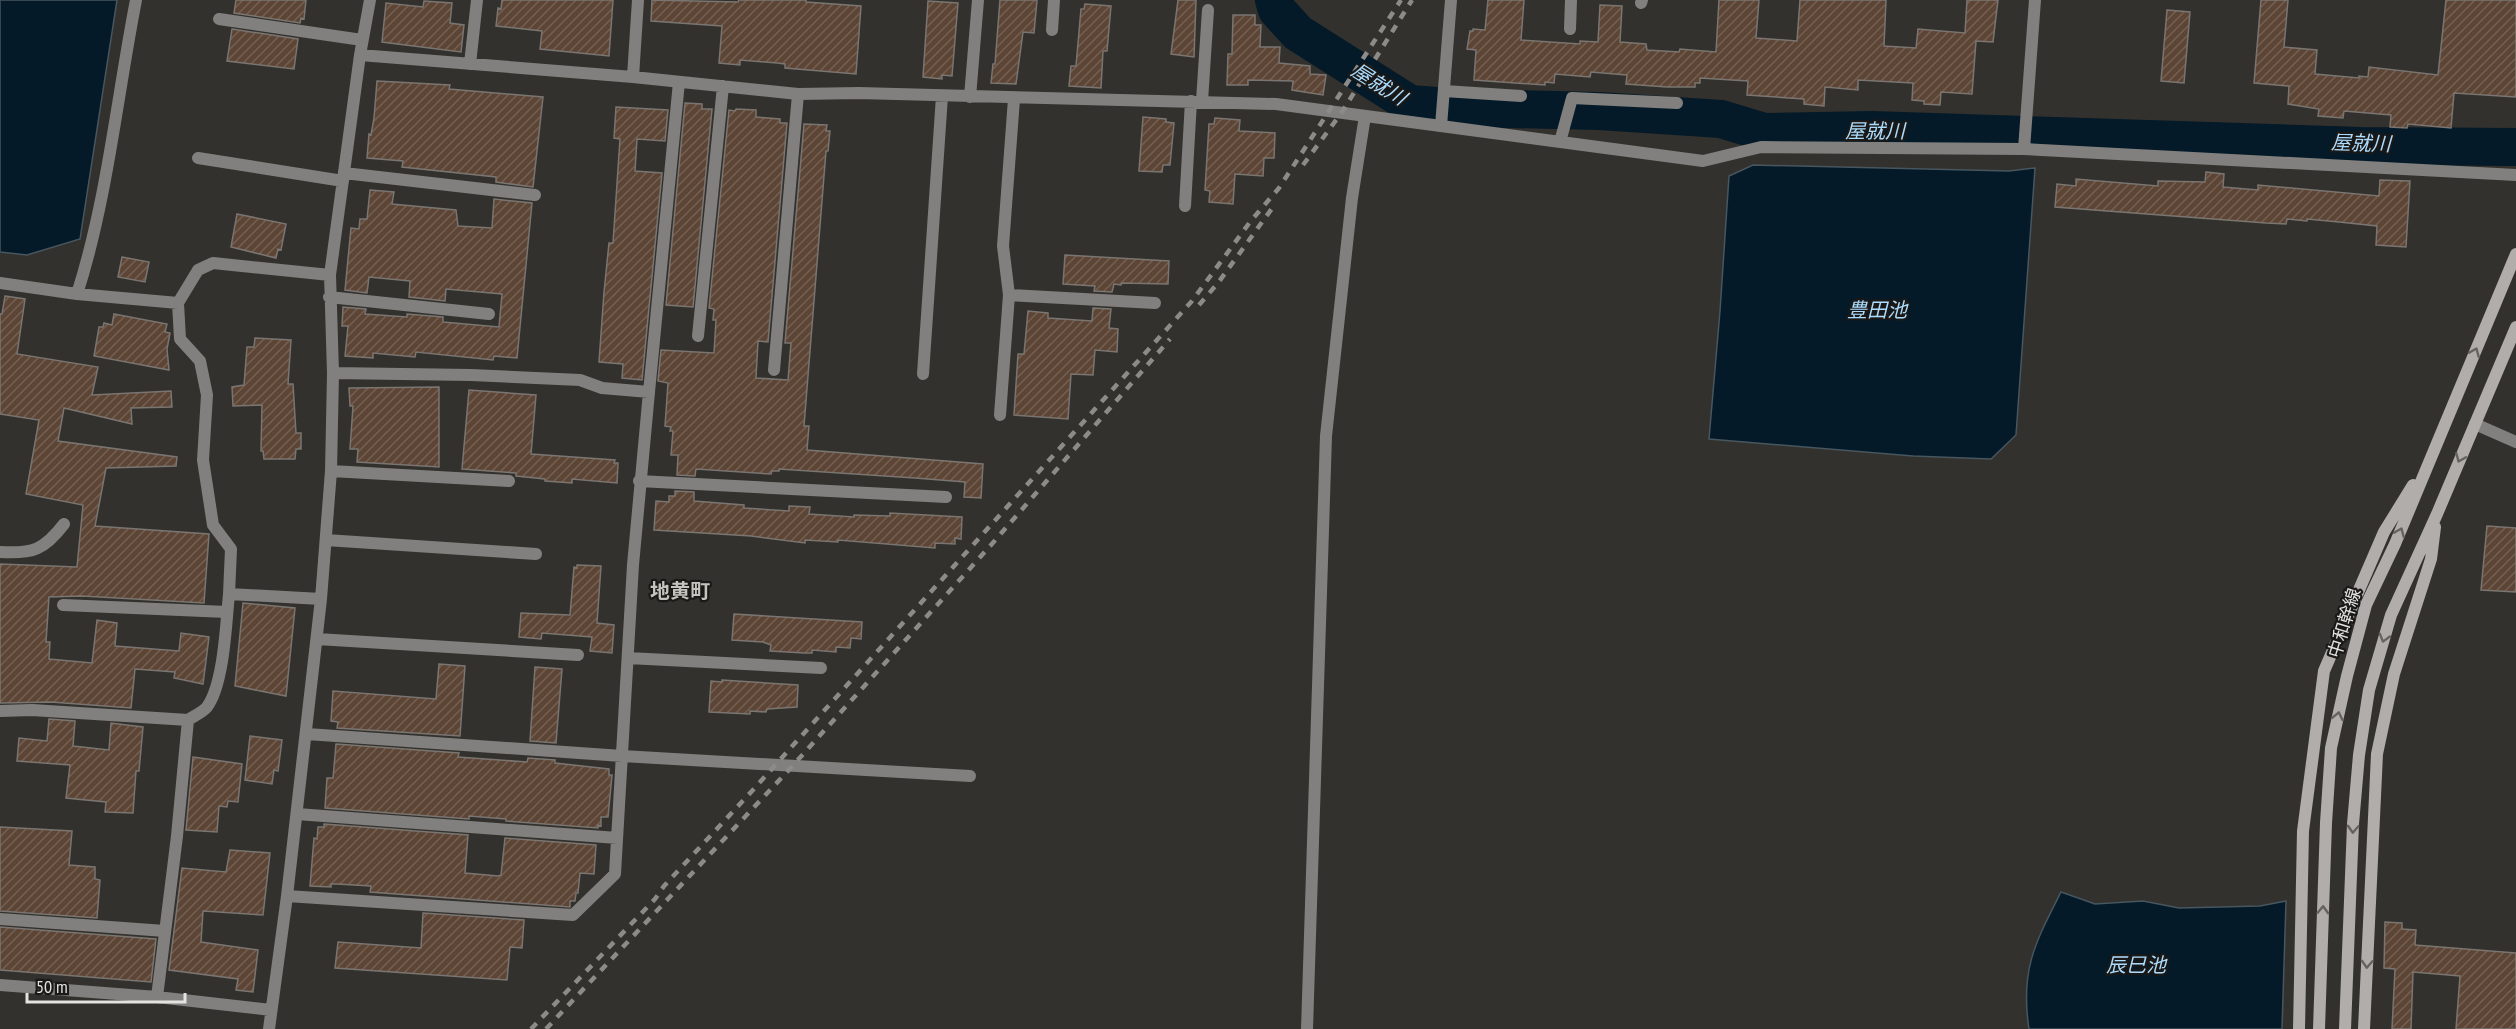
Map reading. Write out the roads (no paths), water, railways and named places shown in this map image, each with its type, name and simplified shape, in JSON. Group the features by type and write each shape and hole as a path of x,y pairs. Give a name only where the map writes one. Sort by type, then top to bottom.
{"main road":[{"name":"中和幹線","path":"2319,1029 2326,824 2333,738 2366,605 2395,544 2516,254"},
{"path":"2345,1029 2353,824 2359,755 2369,690 2391,615 2475,424 2513,345 2516,327"},
{"path":"2299,1029 2303,831 2324,671 2384,532 2432,456"},
{"path":"2364,1029 2377,754 2394,674 2431,559 2437,514"}],"street":[{"path":"77,294 88,259 104,186 136,0"},
{"path":"269,1029 307,734 326,540 331,471 333,373 330,275 362,40 370,0"},
{"path":"470,64 477,0"},
{"path":"633,77 638,0"},
{"path":"970,97 978,0"},
{"path":"1052,30 1054,0"},
{"path":"1442,121 1451,0"},
{"path":"1570,29 1571,0"},
{"path":"2024,149 2034,0"},
{"path":"1185,206 1196,101 1209,10"},
{"path":"219,20 362,40"},
{"path":"360,56 633,77 798,94 1276,104 1365,116 1442,121 1560,142 1703,161 1761,147 2024,149 2516,175"},
{"path":"287,897 573,915 615,874 639,481 679,82"},
{"path":"698,336 723,86"},
{"path":"774,370 798,94"},
{"path":"1443,94 1521,96"},
{"path":"922,374 942,96"},
{"path":"1560,142 1572,98 1677,102"},
{"path":"999,415 1009,295 1003,246 1014,99"},
{"path":"1307,1029 1326,436 1352,198 1365,116"},
{"path":"198,158 343,177 535,195"},
{"path":"0,711 32,710 188,720 206,709 214,693 223,651 231,549 213,525 203,460 207,395 200,361 180,339 178,303 198,270 213,263 330,275"},
{"path":"0,283 77,294 178,303"},
{"path":"1009,295 1155,303"},
{"path":"329,297 489,314"},
{"path":"333,373 471,375 580,380 602,388 649,392"},
{"path":"2475,424 2516,442"},
{"path":"331,471 509,481"},
{"path":"639,481 946,496"},
{"path":"0,552 33,552 50,542 64,524"},
{"path":"326,540 536,554"},
{"path":"229,594 321,599"},
{"path":"63,605 227,612"},
{"path":"317,639 579,655"},
{"path":"628,658 822,669"},
{"path":"157,997 188,720"},
{"path":"307,734 622,756 970,776"},
{"path":"297,814 617,838"},
{"path":"0,919 165,931"},
{"path":"0,985 157,997 271,1010"}],"water":[{"path":"0,0 117,0 80,239 27,255 0,252"},
{"name":"豊田池","path":"1753,165 2009,171 2035,168 2016,435 1991,459 1913,456 1709,439 1729,176"},
{"name":"辰巳池","path":"2061,892 2095,904 2143,901 2179,908 2260,906 2286,901 2282,1029 2029,1029 2028,973 2037,942"}],"waterway":[{"name":"屋就川","path":"1274,0 1277,10 1298,33 1410,104 1462,108 1599,111 1721,119 1764,132 1872,130 2361,146 2516,147"}],"railway":[{"path":"531,1029 655,899 664,886 1192,301 1250,222 1279,188 1401,0"},
{"path":"1303,165 1342,112 1412,0"},
{"path":"1199,305 1218,283 1273,207"},
{"path":"546,1029 787,772 991,545 1170,339"}],"district":[{"name":"地黄町","path":"680,591"}]}
